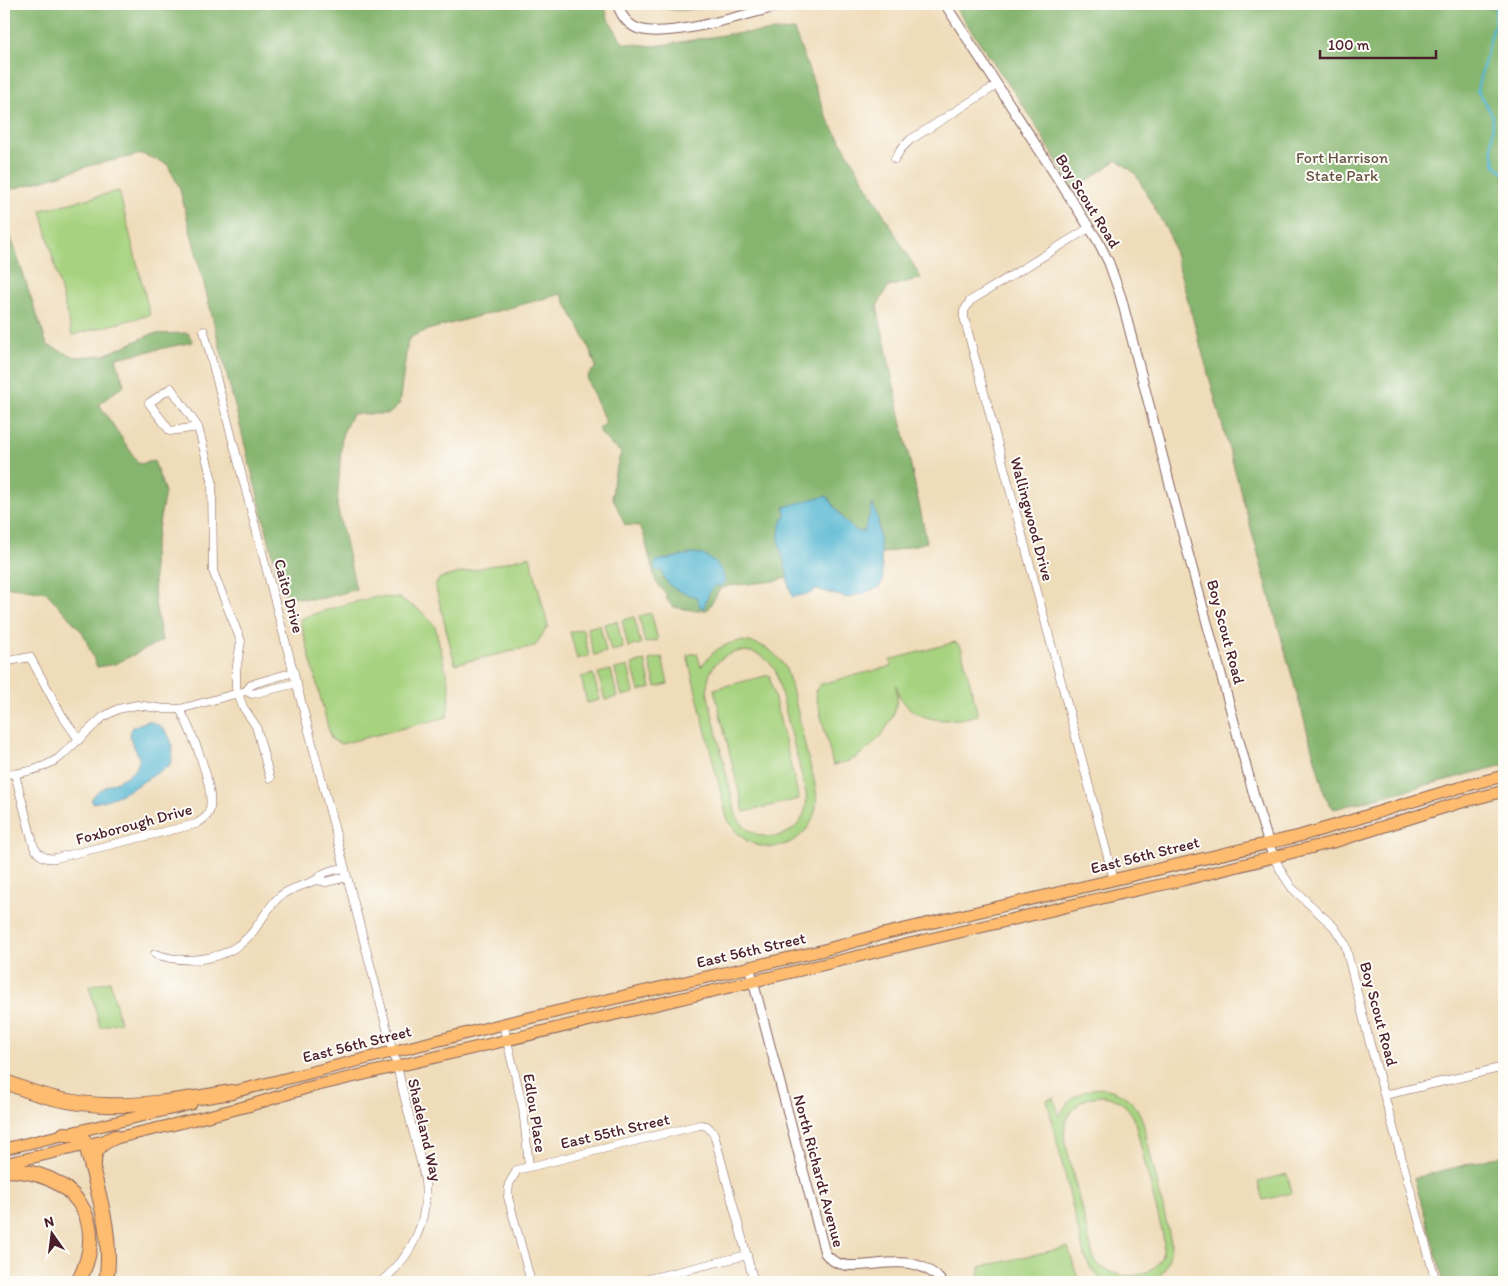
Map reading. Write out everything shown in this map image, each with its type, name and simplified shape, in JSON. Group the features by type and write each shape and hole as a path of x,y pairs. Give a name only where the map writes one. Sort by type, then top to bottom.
{"highway":[{"path":"4,1081 46,1096 96,1106 150,1104 232,1092"},
{"path":"64,1134 79,1136 86,1144 109,1240 106,1282"},
{"path":"94,1178 93,1158 99,1146 115,1137"},
{"path":"4,1170 21,1170 46,1176 64,1186 77,1199 86,1216 90,1241 88,1260 78,1282"}],"main road":[{"name":"East 56th Street","path":"4,1164 248,1106 503,1024 820,951 996,907 1326,829 1467,784 1504,776"},
{"name":"East 56th Street","path":"4,1149 232,1092 395,1059 507,1041 1000,922 1183,880 1361,834 1454,804 1504,791"}],"street":[{"path":"617,4 624,17 632,25 640,29 657,31 701,25 786,4"},
{"name":"Boy Scout Road","path":"944,4 1105,254 1121,296 1182,531 1268,843 1273,856 1292,888 1332,925 1343,939 1436,1282"},
{"path":"895,159 910,140 996,85"},
{"name":"Wallingwood Drive","path":"1088,228 970,302 964,311 964,317 1114,880"},
{"name":"Caito Drive","path":"204,331 395,1059"},
{"path":"198,427 170,431 149,403 171,388 198,427 212,480 213,571 240,639 236,671 238,694 243,706 256,726 270,778"},
{"path":"4,662 30,657 61,714 79,740"},
{"path":"4,774 15,774 38,769 52,762 103,717 118,709 137,705 180,709 238,694 246,691 251,685 256,683 294,672"},
{"path":"246,691 252,694 297,683"},
{"name":"Foxborough Drive","path":"15,774 33,845 37,853 47,858 56,858 196,824 208,814 210,802 199,752 180,709"},
{"path":"155,954 174,959 194,960 207,959 223,954 245,941 280,895 317,880 324,873 345,868"},
{"path":"317,880 326,882 347,877"},
{"path":"996,907 1000,922"},
{"name":"North Richardt Avenue","path":"749,966 826,1253 830,1264 838,1272"},
{"name":"Edlou Place","path":"503,1024 523,1108 529,1166 520,1168 512,1176 508,1186 508,1194 531,1282"},
{"name":"Shadeland Way","path":"380,1282 400,1264 412,1246 420,1227 425,1205 424,1176 395,1059"},
{"path":"1385,1095 1504,1067"},
{"name":"East 55th Street","path":"529,1166 697,1126 707,1126 714,1134 747,1255"},
{"path":"636,1282 747,1255 754,1282"},
{"path":"890,1272 910,1267 921,1268 934,1274 942,1282"}],"green space":[{"path":"4,4 604,4 608,18 623,43 656,46 729,34 794,30 826,116 921,278 888,287 877,306 927,542 776,581 728,586 720,589 707,610 673,607 667,600 666,594 656,582 643,532 638,526 625,525 612,496 614,476 621,452 612,446 598,430 606,423 587,380 588,375 596,367 585,338 561,294 431,329 408,340 399,405 389,414 352,414 342,435 337,506 356,589 319,599 300,598 282,591 179,186 167,164 142,154 92,165 4,191"},
{"path":"652,4 722,4 678,10"},
{"name":"Fort Harrison State Park","path":"953,4 1504,4 1504,765 1334,809 1326,799 1170,236 1135,173 1117,160 1074,190 1029,114"},
{"path":"119,191 150,315 72,335 41,210"},
{"path":"4,232 10,235 47,345 75,357 104,355 152,334 188,333 193,342 116,358 124,385 99,404 139,464 154,461 165,492 153,555 155,603 162,641 115,664 97,667 83,633 46,592 4,586"},
{"path":"530,556 548,626 535,646 455,664 435,585 440,578"},
{"path":"376,597 399,598 421,611 435,626 450,689 447,717 341,744 331,739 300,619 335,607"},
{"path":"651,613 658,640 645,643 639,616"},
{"path":"634,617 641,644 628,647 622,620"},
{"path":"617,621 623,648 611,651 604,624"},
{"path":"600,625 606,652 594,655 587,628"},
{"path":"583,629 589,656 577,659 570,632"},
{"path":"740,641 755,643 773,652 786,669 815,785 817,800 811,823 793,841 777,847 761,846 749,842 738,834 727,818 687,655 697,653 701,667 718,650 728,644","holes":["747,651 762,656 776,672 806,793 806,808 801,820 792,830 781,835 769,837 757,834 745,827 736,815 707,688 710,672 719,660 733,653"]},
{"path":"955,642 961,647 978,715 947,720 927,717 917,713 900,698 896,685 897,698 895,709 888,726 882,734 870,747 855,758 833,765 815,691 821,684 892,666 890,660"},
{"path":"662,657 668,684 656,687 649,660"},
{"path":"645,661 651,688 639,691 632,664"},
{"path":"628,666 634,693 622,696 615,669"},
{"path":"611,670 617,697 605,700 598,673"},
{"path":"593,674 600,700 587,703 581,677"},
{"path":"769,675 799,799 744,812 714,689"},
{"path":"110,981 120,1022 100,1027 89,986"},
{"path":"1096,1088 1118,1092 1129,1099 1137,1109 1143,1122 1171,1242 1170,1254 1163,1272 1155,1280 1149,1282 1104,1282 1091,1269 1084,1255 1047,1100 1054,1098 1059,1116 1067,1104 1077,1095","holes":["1103,1096 1113,1098 1122,1103 1134,1118 1163,1236 1163,1251 1158,1262 1150,1270 1139,1275 1115,1274 1094,1260 1065,1141 1066,1123 1073,1109 1086,1100"]},
{"path":"1504,1155 1504,1282 1444,1282 1414,1178"},
{"path":"1287,1174 1292,1193 1263,1200 1258,1182"},
{"path":"1068,1247 1079,1282 979,1282 980,1267"}],"water":[{"path":"827,496 845,521 858,532 864,531 873,504 878,519 883,581 878,588 847,598 816,589 811,593 793,597 779,538 779,531 785,516 784,507"},
{"path":"695,553 706,556 715,562 722,571 725,581 720,587 716,585 711,590 704,608 700,607 696,597 670,586 662,571 657,571 654,568 656,561"},
{"path":"147,721 161,727 170,738 173,751 169,766 113,798 93,803 91,800 95,794 129,774 138,764 138,755 130,738 130,733 132,727"}],"waterway":[{"path":"1496,4 1495,22 1477,90 1493,116 1492,147 1495,165 1504,173"}]}
